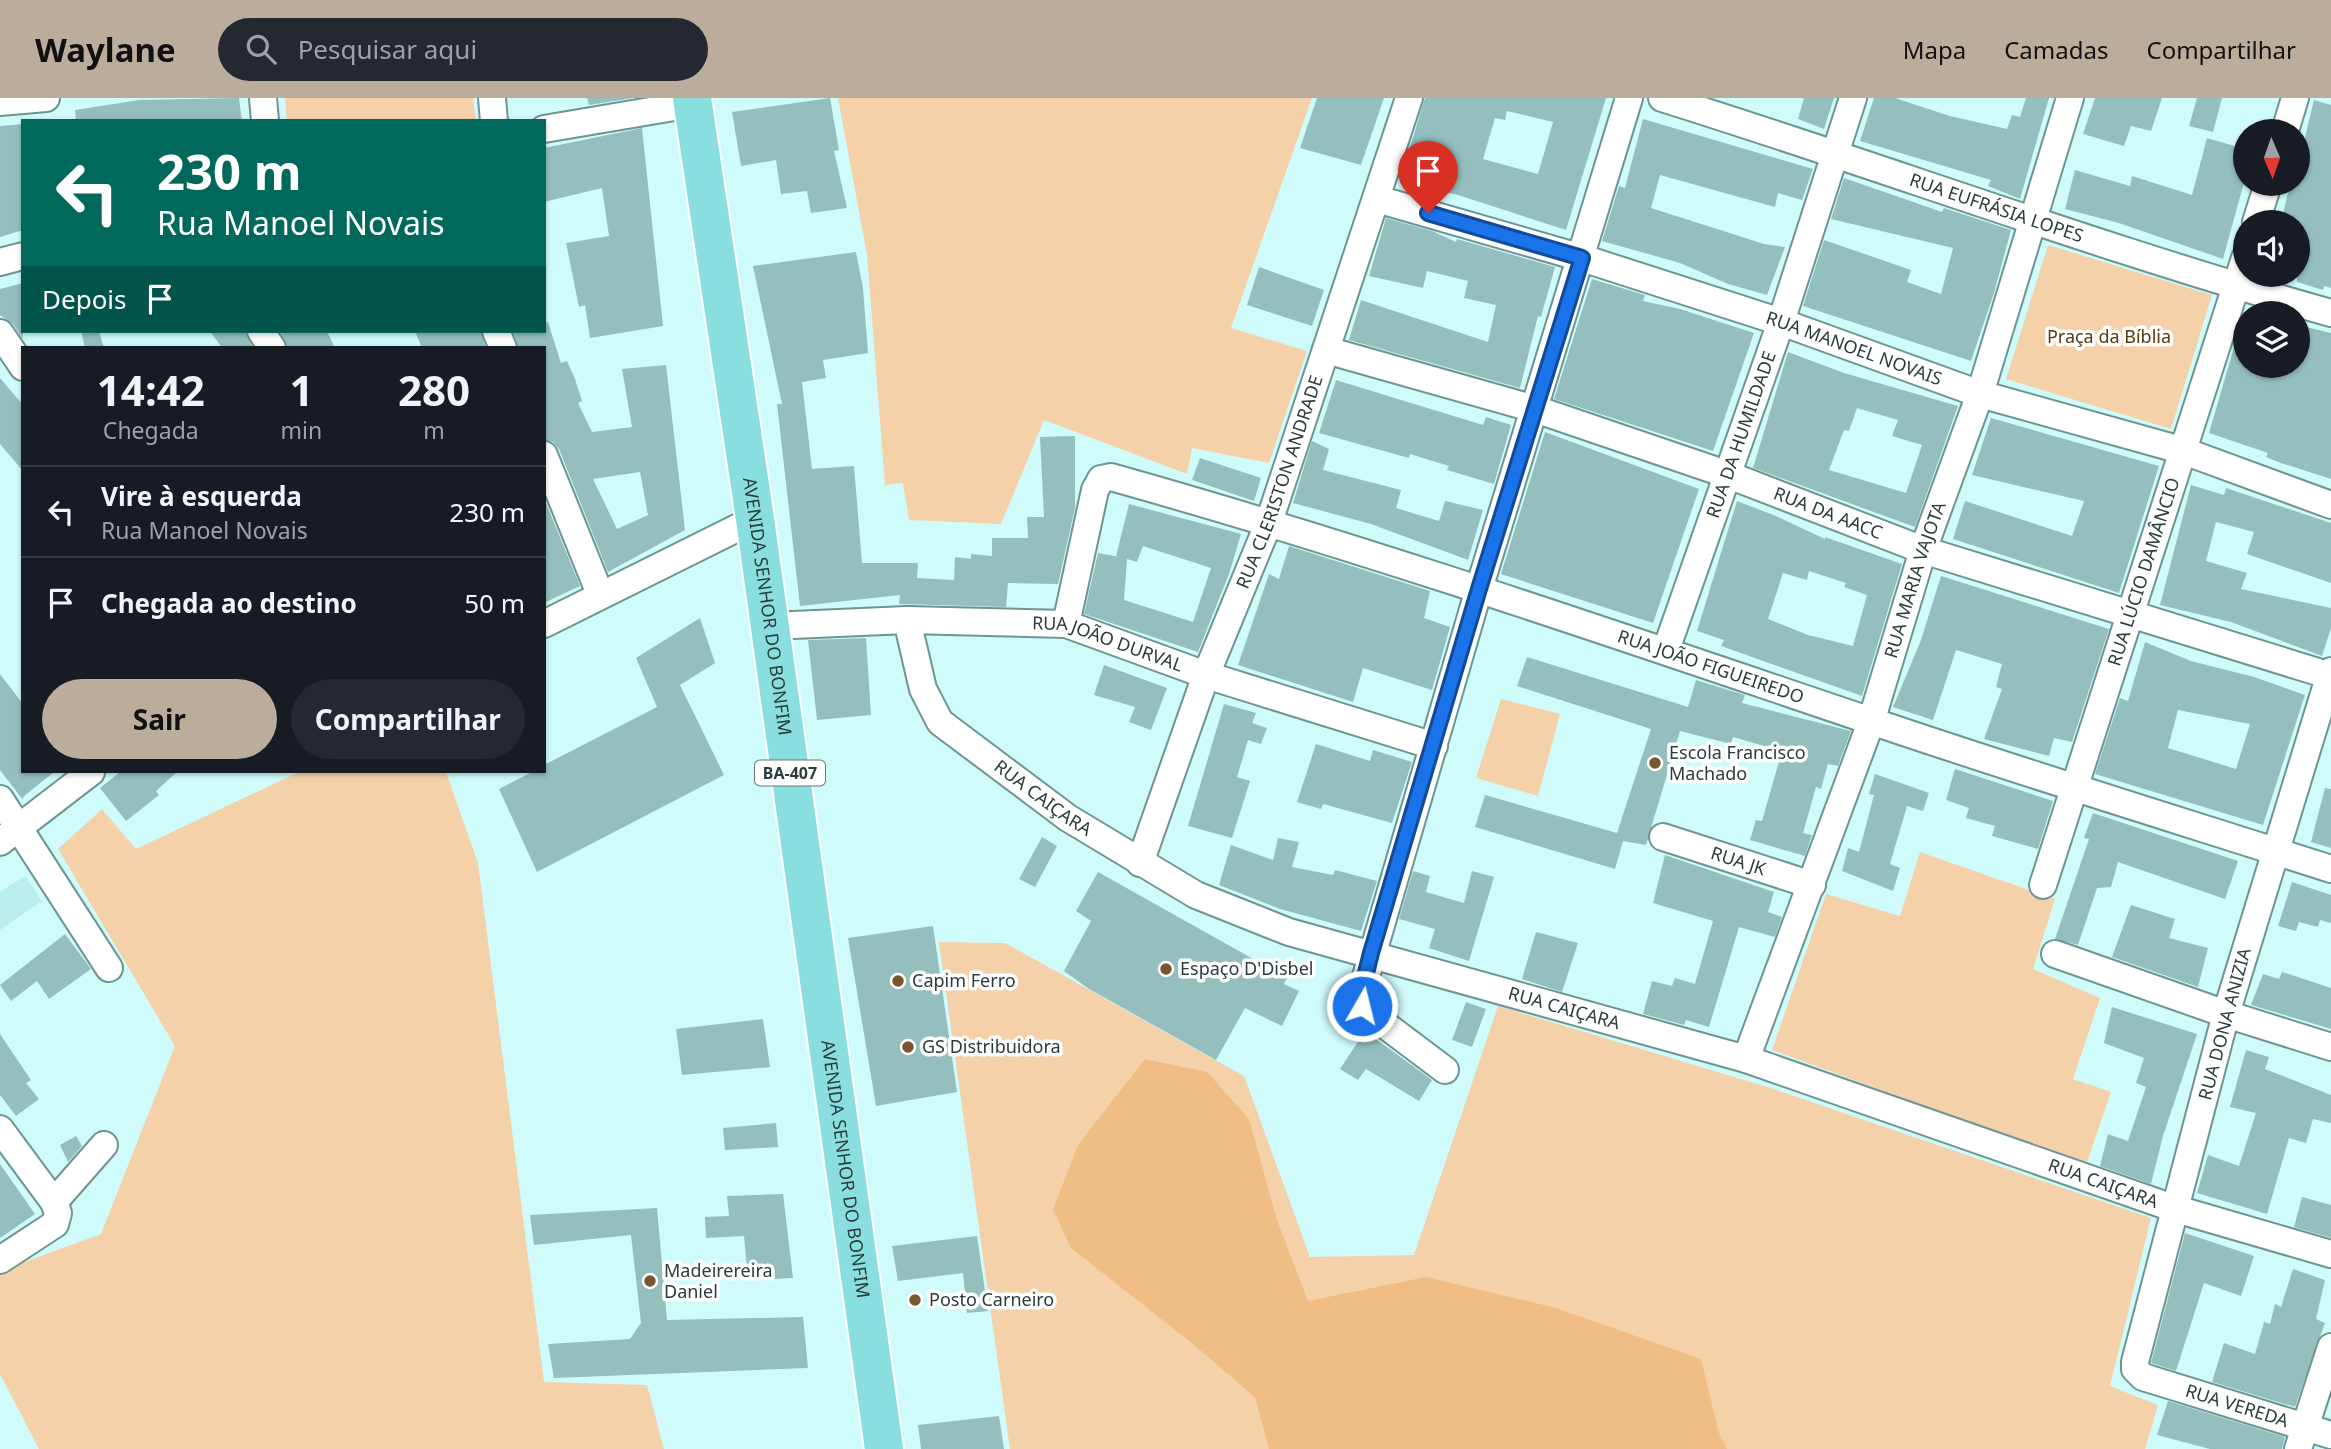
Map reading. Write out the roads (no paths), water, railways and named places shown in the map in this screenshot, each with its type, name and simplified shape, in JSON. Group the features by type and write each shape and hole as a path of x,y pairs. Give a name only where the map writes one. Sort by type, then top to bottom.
{"main road":[{"name":"AVENIDA SENHOR DO BONFIM","path":"692,101 755,519 884,1449"}],"street":[{"path":"0,102 46,98"},
{"path":"263,98 265,119"},
{"path":"492,98 494,119"},
{"name":"RUA CLERISTON ANDRADE","path":"1140,863 1206,675 1269,522 1409,98"},
{"path":"1445,1070 1367,1012 1360,997 1479,589 1629,98"},
{"name":"RUA EUFRÁSIA LOPES","path":"1662,98 1836,152 2032,222 2233,286"},
{"name":"RUA DA HUMILDADE","path":"1667,650 1781,322 1853,98"},
{"name":"RUA MARIA VAJOTA","path":"1746,1059 1871,722 1923,550 1980,394 2070,98"},
{"path":"2289,119 2295,98"},
{"path":"546,129 692,101"},
{"name":"RUA MANOEL NOVAIS","path":"1377,199 1582,258 1781,322 1980,394 2181,450 2331,505"},
{"path":"0,262 21,257"},
{"name":"RUA EUFRÁSIA LOPES","path":"2236,287 2331,313"},
{"name":"RUA LÚCIO DAMÂNCIO","path":"2043,885 2181,450 2236,287"},
{"path":"0,333 21,364"},
{"name":"RUA DA AACC","path":"1326,350 1535,409 1726,474 1923,550 2128,615 2330,674"},
{"path":"546,460 600,594"},
{"name":"RUA JOÃO FIGUEIREDO","path":"1066,624 1095,490 1101,479 1111,477 1269,522 1479,589 1667,650 1871,722 2331,869"},
{"path":"546,623 755,519"},
{"name":"RUA JOÃO DURVAL","path":"769,626 908,620 1066,624 1206,675 1434,746"},
{"name":"RUA CAIÇARA","path":"908,620 927,701 940,722 1068,818 1196,895 1289,932 1746,1059 2176,1209 2331,1254"},
{"name":"RUA DONA ANIZIA","path":"2143,1377 2135,1369 2135,1362 2227,1014 2274,851 2330,674"},
{"path":"10,835 90,773"},
{"path":"0,799 10,835 109,968"},
{"name":"RUA JK","path":"1663,837 1812,885"},
{"path":"2055,954 2227,1014 2331,1046"},
{"path":"0,1129 54,1202 58,1213 55,1224 0,1260"},
{"path":"54,1202 104,1145"},
{"path":"2301,1437 2331,1347"},
{"name":"RUA VEREDA","path":"2143,1377 2301,1437 2331,1435"}],"place":[{"name":"Escola Francisco Machado","path":"1655,763"},
{"name":"Espaço D'Disbel","path":"1166,969"},
{"name":"Capim Ferro","path":"898,981"},
{"name":"GS Distribuidora","path":"908,1047"},
{"name":"Madeirereira Daniel","path":"650,1281"},
{"name":"Posto Carneiro","path":"915,1300"}],"park label":[{"name":"Praça da Bíblia","path":"2109,337"}]}
